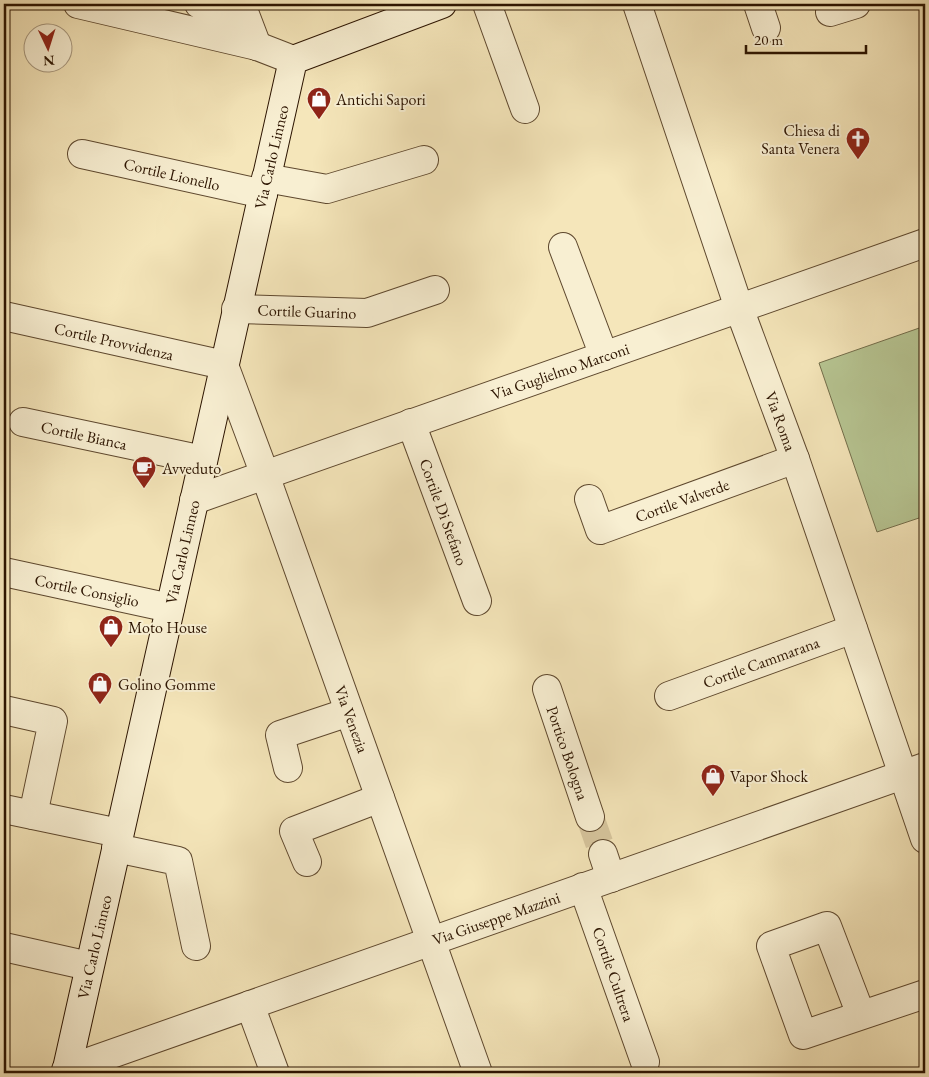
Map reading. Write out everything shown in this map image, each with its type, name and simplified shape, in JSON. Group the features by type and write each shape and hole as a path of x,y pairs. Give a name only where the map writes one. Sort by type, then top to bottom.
{"street":[{"path":"78,4 257,46 293,60 442,4"},
{"path":"199,4 257,46"},
{"path":"241,4 257,46"},
{"path":"487,4 525,109"},
{"name":"Via Roma","path":"637,4 739,308 795,459 853,628 914,771 925,839"},
{"path":"830,12 856,4"},
{"name":"Via Carlo Linneo","path":"66,1071 293,60"},
{"name":"Cortile Lionello","path":"82,154 264,186 327,189 424,160"},
{"name":"Via Guglielmo Marconi","path":"194,500 925,243"},
{"path":"564,247 604,356"},
{"name":"Cortile Guarino","path":"236,309 367,313 435,290"},
{"name":"Cortile Provvidenza","path":"4,316 224,365"},
{"name":"Via Venezia","path":"224,365 478,1073"},
{"name":"Cortile Bianca","path":"23,422 203,460"},
{"name":"Cortile Di Stefano","path":"411,423 477,601"},
{"name":"Cortile Valverde","path":"589,499 600,530 795,459"},
{"name":"Cortile Consiglio","path":"4,572 170,608"},
{"name":"Cortile Cammarana","path":"669,696 853,628"},
{"name":"Portico Bologna","path":"547,689 590,816"},
{"path":"4,710 53,720 33,815"},
{"path":"288,768 280,735 349,712"},
{"name":"Via Giuseppe Mazzini","path":"66,1071 583,887 607,866 914,771"},
{"path":"307,862 294,830 380,798"},
{"path":"4,809 33,815 117,840 178,861 196,946"},
{"name":"Cortile Cultrera","path":"583,887 644,1062"},
{"path":"861,1015 827,926 771,946 803,1035 925,994"},
{"path":"4,947 89,966"},
{"path":"250,1005 275,1073"}],"green space":[{"path":"925,326 925,516 877,532 819,363"}],"tunnel":[{"path":"590,817 603,854"}],"place":[{"name":"Antichi Sapori","path":"319,120"},
{"name":"Chiesa di Santa Venera","path":"858,160"},
{"name":"Avveduto","path":"144,489"},
{"name":"Moto House","path":"111,648"},
{"name":"Golino Gomme","path":"100,705"},
{"name":"Vapor Shock","path":"713,797"}]}
